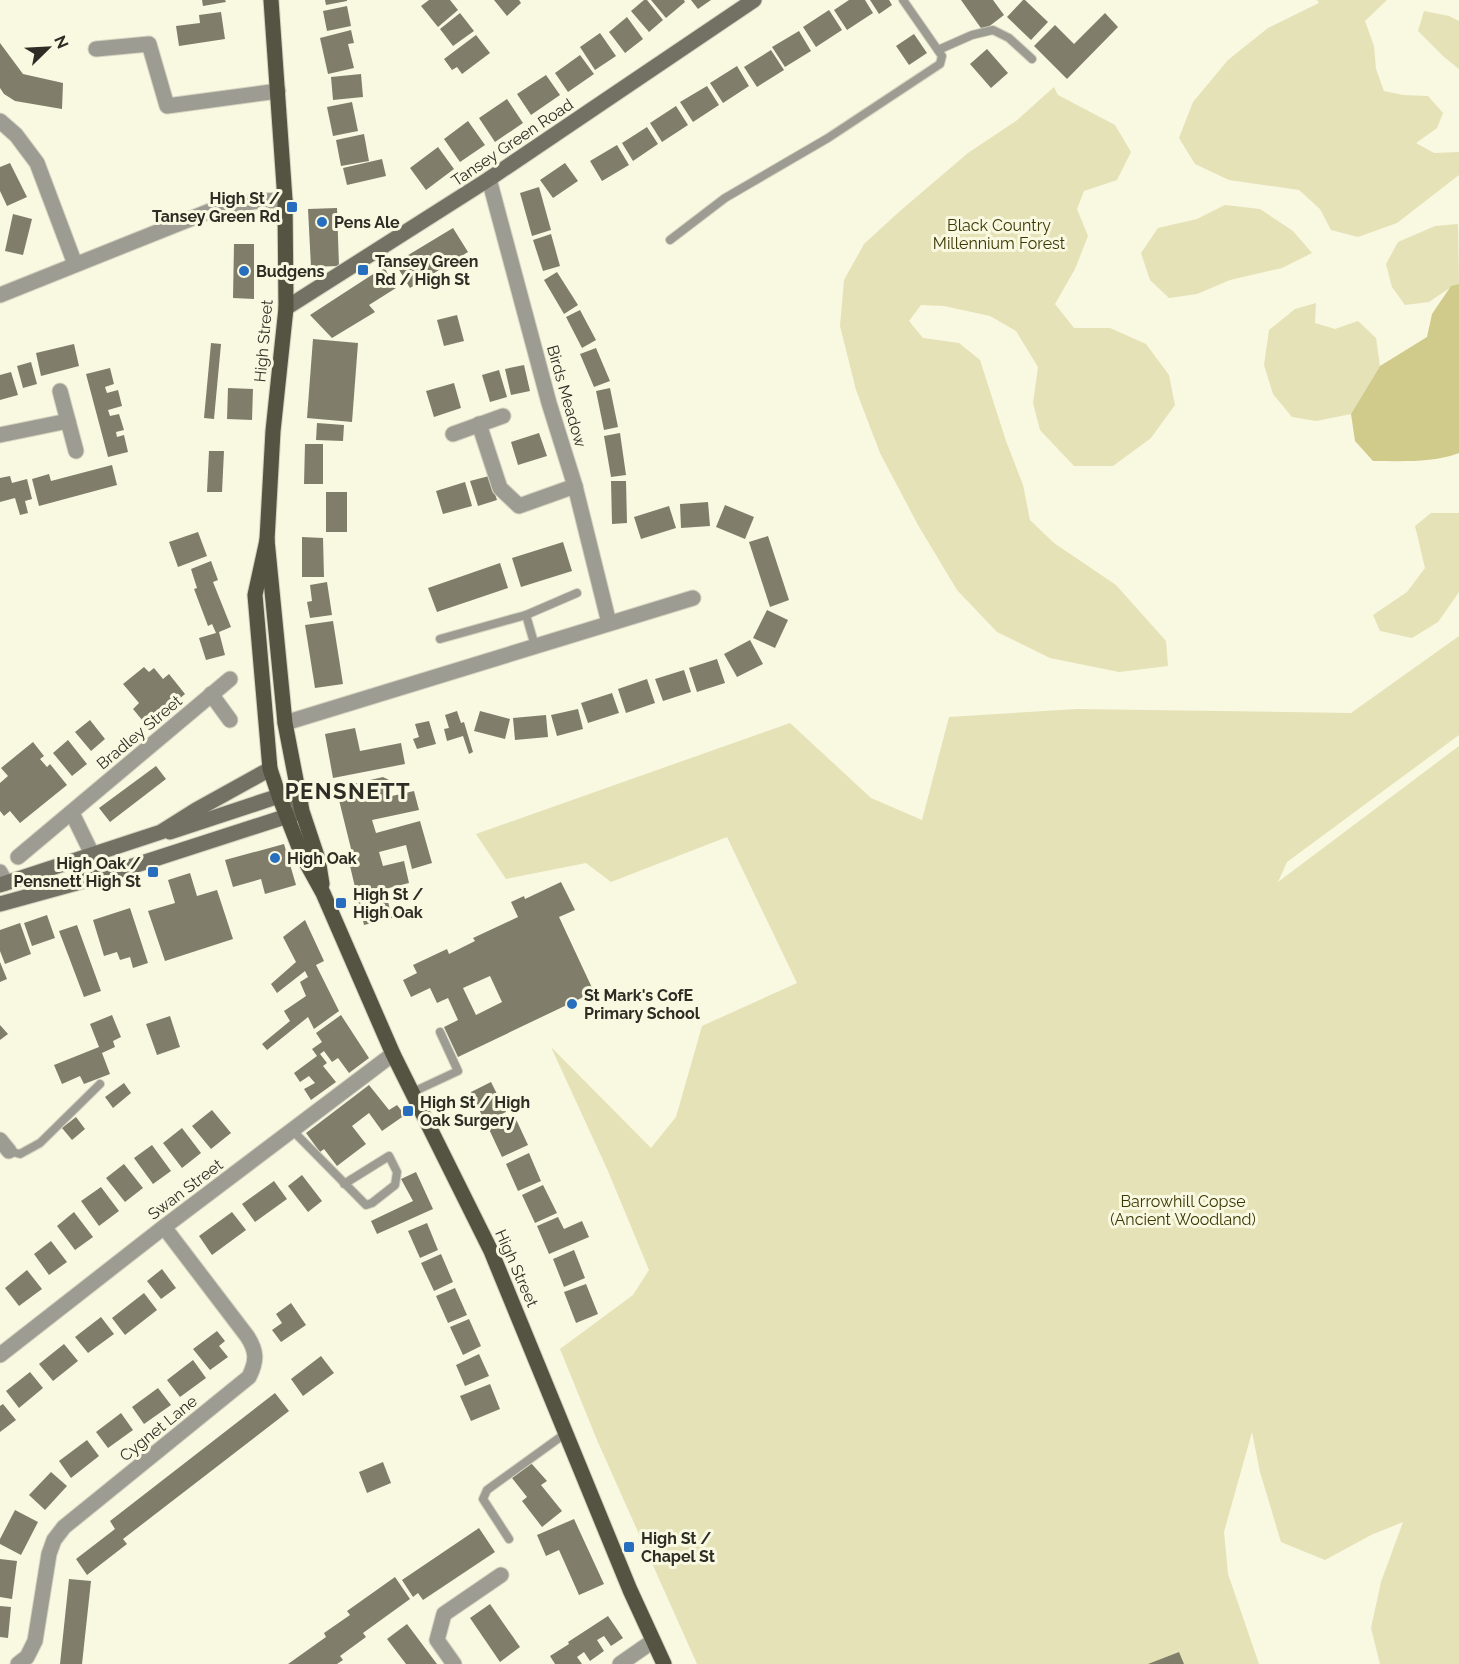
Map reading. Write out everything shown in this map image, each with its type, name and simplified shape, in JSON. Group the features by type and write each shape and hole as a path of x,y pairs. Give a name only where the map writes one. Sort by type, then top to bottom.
{"main road":[{"name":"High Street","path":"271,0 285,200 286,308 273,431 267,540 285,723 301,806 318,859 323,893"},
{"name":"Tansey Green Road","path":"286,308 489,179 754,0"},
{"name":"High Street","path":"267,540 255,595 270,769 286,817 302,855 323,893 393,1054 491,1251 664,1664"},
{"path":"161,832 175,832 279,796 301,806 286,817 102,876 7,902 2,880 161,832 270,769"},
{"path":"92,854 102,876"}],"street":[{"path":"96,49 149,44 167,106 278,91"},
{"path":"0,121 16,135 37,163 75,264"},
{"name":"Birds Meadow","path":"489,179 549,403 575,486 609,623"},
{"path":"0,295 220,207 285,200"},
{"path":"60,391 76,451"},
{"path":"453,434 503,416"},
{"path":"0,435 68,421"},
{"path":"479,424 500,488 519,506 575,486"},
{"path":"285,723 693,598"},
{"name":"Bradley Street","path":"18,857 230,679"},
{"path":"211,694 230,720"},
{"path":"72,813 92,854"},
{"name":"Swan Street","path":"0,1355 164,1227 393,1054"},
{"name":"Cygnet Lane","path":"18,1664 27,1656 35,1641 49,1554 54,1540 64,1527 249,1377 254,1367 256,1358 251,1342 164,1227"},
{"path":"454,1664 437,1640 444,1614 501,1575"},
{"path":"620,1664 653,1641"}],"lane":[{"path":"670,240 725,198 828,138 940,64 942,56 903,0"},
{"path":"938,50 972,35 993,30 1009,38 1032,59"},
{"path":"440,639 526,615 577,593"},
{"path":"526,615 535,646"},
{"path":"413,1092 458,1071 440,1032"},
{"path":"5,1146 20,1154 40,1143 100,1084"},
{"path":"292,1130 344,1184 366,1204 372,1203 395,1185 397,1172 389,1156 344,1184"},
{"path":"509,1539 483,1499 487,1490 565,1429"}],"green space":[{"path":"1317,0 1387,0 1365,21 1374,46 1376,69 1384,91 1403,95 1428,96 1443,113 1437,128 1416,143 1434,153 1459,152 1459,175 1397,223 1358,237 1331,230 1320,209 1299,190 1229,180 1195,164 1179,138 1193,102 1228,60 1268,28 1319,3"},
{"path":"1424,11 1449,16 1459,21 1459,69 1418,31"},
{"name":"Black Country Millennium Forest","path":"1054,87 1058,95 1115,125 1131,152 1117,180 1084,191 1077,209 1088,236 1075,269 1055,304 1074,328 1110,328 1146,344 1169,375 1175,405 1151,438 1113,466 1074,466 1040,430 1033,403 1038,367 1016,331 990,316 944,306 921,305 909,321 923,338 959,343 980,360 1023,485 1030,520 1054,543 1116,585 1166,641 1168,666 1119,672 1050,658 997,632 957,590 918,525 880,453 856,390 840,326 844,280 864,244 968,153 1016,121"},
{"path":"1225,205 1260,209 1293,231 1312,253 1282,268 1230,280 1197,294 1169,298 1150,280 1141,253 1158,228 1197,219"},
{"path":"1458,224 1459,284 1429,302 1405,305 1392,287 1386,264 1398,242 1435,226"},
{"path":"1316,303 1315,323 1335,329 1358,321 1376,338 1380,366 1351,414 1316,421 1292,417 1273,394 1264,365 1269,330 1295,309"},
{"path":"1431,513 1459,513 1459,592 1438,622 1412,638 1380,631 1373,615 1407,592 1425,568 1415,526"},
{"name":"Barrowhill Copse (Ancient Woodland)","path":"1459,636 1459,735 1287,862 1278,882 1459,746 1459,1664 1380,1664 1371,1628 1381,1582 1403,1522 1371,1535 1325,1560 1281,1542 1260,1472 1252,1432 1224,1532 1228,1574 1259,1664 697,1664 597,1440 560,1349 633,1295 649,1270 608,1171 551,1047 651,1148 676,1117 702,1026 797,983 727,837 611,882 586,863 506,879 476,834 790,723 871,798 922,820 949,717 1077,709 1351,713"}],"shaded area":[{"path":"1459,284 1459,453 1428,460 1373,461 1355,441 1351,414 1380,366 1427,337 1432,314 1451,286"}],"building":[{"path":"202,0 225,0 226,2 203,6"},
{"path":"325,0 347,0 347,1 326,5"},
{"path":"429,0 450,0 458,10 438,27 421,6"},
{"path":"494,0 519,0 521,3 507,16"},
{"path":"647,0 663,20 649,32 631,11"},
{"path":"651,0 684,0 685,2 666,18"},
{"path":"691,0 711,0 698,9"},
{"path":"849,0 865,0 873,13 847,30 834,10"},
{"path":"870,0 889,0 892,5 879,14"},
{"path":"961,0 993,0 1004,15 983,31"},
{"path":"1023,0 1048,22 1031,40 1007,17"},
{"path":"347,6 351,26 327,31 323,11"},
{"path":"829,10 842,30 816,47 803,27"},
{"path":"221,12 225,39 179,46 176,26 200,23 199,15"},
{"path":"460,13 474,31 453,46 440,29"},
{"path":"1105,13 1118,27 1067,79 1034,46 1055,25 1074,44"},
{"path":"627,17 643,39 625,53 609,32"},
{"path":"351,30 354,43 348,44 354,68 328,74 320,38"},
{"path":"799,31 811,51 785,67 772,47"},
{"path":"600,33 616,56 595,70 580,47"},
{"path":"914,34 927,53 909,65 896,46"},
{"path":"476,35 490,53 462,74 457,67 452,70 444,59"},
{"path":"0,43 23,74 63,83 62,109 15,101 4,94 0,88"},
{"path":"987,49 1008,73 991,88 970,64"},
{"path":"771,50 784,70 757,87 744,67"},
{"path":"580,55 594,74 568,92 555,73"},
{"path":"737,66 749,86 723,103 710,83"},
{"path":"361,74 363,97 333,100 331,77"},
{"path":"546,75 560,95 531,115 517,94"},
{"path":"707,86 719,105 693,122 680,102"},
{"path":"507,99 523,123 495,142 479,118"},
{"path":"352,102 358,131 333,136 327,107"},
{"path":"676,106 688,125 662,142 650,123"},
{"path":"468,121 485,145 460,162 444,139"},
{"path":"647,127 658,144 633,161 622,143"},
{"path":"364,134 369,161 341,166 336,140"},
{"path":"617,145 629,165 602,181 590,161"},
{"path":"438,147 454,169 426,190 410,168"},
{"path":"382,159 386,176 347,185 343,168"},
{"path":"10,163 27,197 7,206 0,191 0,167"},
{"path":"565,163 578,181 553,198 540,180"},
{"path":"539,187 551,230 532,236 520,193"},
{"path":"337,208 339,266 311,267 308,209"},
{"path":"13,214 32,219 23,255 5,251"},
{"path":"453,228 468,252 410,288 395,263"},
{"path":"551,234 560,266 543,271 533,240"},
{"path":"234,244 254,244 254,299 233,298"},
{"path":"384,267 396,288 369,305 375,312 332,338 310,315"},
{"path":"557,272 578,305 564,314 544,280"},
{"path":"580,310 596,340 582,348 566,317"},
{"path":"457,315 464,341 444,346 437,320"},
{"path":"313,339 358,343 352,422 307,418"},
{"path":"211,343 221,344 214,419 204,418"},
{"path":"74,344 79,366 41,376 36,353"},
{"path":"596,348 610,381 594,387 580,354"},
{"path":"31,362 37,384 23,388 17,366"},
{"path":"524,365 530,391 511,395 505,369"},
{"path":"110,368 114,384 105,387 107,393 118,390 122,406 108,410 110,416 119,414 124,430 116,432 117,437 124,435 128,452 108,457 86,374"},
{"path":"499,370 507,397 490,402 482,375"},
{"path":"11,372 18,395 0,400 0,375"},
{"path":"454,383 461,408 434,417 426,391"},
{"path":"228,388 253,389 252,420 227,419"},
{"path":"610,388 618,427 604,430 596,391"},
{"path":"317,423 344,425 343,441 316,440"},
{"path":"539,433 547,456 518,465 511,442"},
{"path":"620,433 626,475 611,477 604,436"},
{"path":"305,444 323,444 323,484 304,484"},
{"path":"209,451 224,451 222,492 207,492"},
{"path":"112,465 117,485 39,506 32,479 49,474 51,481"},
{"path":"10,476 12,483 27,479 32,499 25,501 28,513 20,515 15,498 0,502 0,478"},
{"path":"489,476 497,500 478,506 470,481"},
{"path":"611,481 626,481 627,523 612,524"},
{"path":"465,482 472,506 443,514 436,491"},
{"path":"326,492 347,492 347,532 326,532"},
{"path":"708,502 710,526 681,528 680,504"},
{"path":"725,505 754,517 745,539 716,527"},
{"path":"669,506 676,528 641,539 634,517"},
{"path":"198,532 207,556 178,567 169,542"},
{"path":"768,536 789,600 770,607 749,542"},
{"path":"302,537 323,538 324,577 302,577"},
{"path":"563,542 572,571 521,587 512,558"},
{"path":"211,561 218,580 213,582 231,627 219,632 225,655 206,660 199,638 216,633 212,624 208,626 194,589 197,588 191,569"},
{"path":"500,563 508,588 437,612 428,588"},
{"path":"327,582 332,615 310,618 307,602 312,601 310,585"},
{"path":"767,610 788,620 775,648 753,638"},
{"path":"333,621 343,684 315,688 305,625"},
{"path":"750,640 763,664 737,677 724,654"},
{"path":"717,659 725,683 697,692 689,668"},
{"path":"144,667 149,672 154,668 163,679 169,674 185,694 147,726 133,709 139,703 123,684"},
{"path":"684,670 691,692 663,701 655,679"},
{"path":"647,679 655,703 626,713 618,689"},
{"path":"612,693 619,713 588,723 581,703"},
{"path":"578,709 583,729 557,736 551,715"},
{"path":"457,711 461,723 464,722 473,752 469,754 463,736 447,741 444,729 449,728 445,715"},
{"path":"480,711 510,719 505,739 474,731"},
{"path":"546,715 548,737 515,740 513,718"},
{"path":"90,720 105,739 91,751 75,732"},
{"path":"429,721 436,744 417,749 413,739 419,737 415,724"},
{"path":"355,728 360,751 401,743 405,764 333,778 325,734"},
{"path":"68,740 87,764 72,776 53,753"},
{"path":"33,742 44,756 40,759 47,767 50,764 67,785 20,823 10,811 4,816 0,811 0,783 8,776 1,768"},
{"path":"156,766 166,779 110,822 99,808"},
{"path":"383,777 389,780 392,796 414,791 419,810 372,820 376,833 420,821 432,863 412,869 406,845 379,852 383,866 404,861 409,883 385,889 392,918 364,925 350,866 355,865 336,788"},
{"path":"284,844 296,885 265,894 261,879 233,887 225,860"},
{"path":"190,873 197,896 217,890 233,939 165,961 148,911 175,903 168,880"},
{"path":"561,882 575,910 559,917 594,992 458,1057 444,1027 458,1020 448,998 437,1003 430,988 411,997 403,980 417,973 413,965 447,949 449,954 475,941 473,938 518,917 511,902 524,896 525,899","holes":["490,976 502,1002 476,1015 463,988"]},
{"path":"130,908 148,963 133,968 130,957 120,960 117,952 104,956 93,920"},
{"path":"47,915 55,938 32,946 24,923"},
{"path":"305,920 324,961 316,965 339,1011 314,1029 308,1017 267,1050 262,1044 290,1021 284,1011 306,996 300,982 308,977 305,971 277,993 271,984 296,962 283,937"},
{"path":"20,923 31,954 5,964 0,951 0,930"},
{"path":"77,925 101,991 84,997 59,931"},
{"path":"0,962 7,979 0,982"},
{"path":"112,1015 121,1037 113,1041 115,1047 102,1053 110,1074 84,1084 80,1076 62,1084 54,1065 99,1047 90,1024"},
{"path":"341,1015 369,1058 349,1073 338,1058 332,1062 324,1051 320,1054 327,1063 323,1066 336,1082 311,1100 304,1089 315,1083 309,1076 300,1082 294,1073 317,1056 312,1049 322,1042 316,1033"},
{"path":"170,1016 180,1047 157,1055 146,1024"},
{"path":"0,1025 8,1034 0,1040"},
{"path":"491,1082 506,1112 485,1122 471,1092"},
{"path":"124,1083 131,1093 113,1108 105,1097"},
{"path":"369,1085 389,1110 397,1105 405,1115 382,1131 369,1113 352,1126 366,1144 337,1166 324,1149 320,1152 306,1133"},
{"path":"212,1110 231,1133 211,1149 192,1126"},
{"path":"514,1115 528,1145 502,1157 488,1127"},
{"path":"76,1117 85,1129 72,1140 62,1128"},
{"path":"182,1128 201,1153 182,1168 163,1143"},
{"path":"152,1145 171,1171 153,1184 134,1158"},
{"path":"529,1153 541,1181 518,1191 506,1164"},
{"path":"124,1164 143,1188 125,1202 106,1178"},
{"path":"416,1172 433,1209 377,1234 371,1221 413,1201 401,1179"},
{"path":"302,1175 322,1201 308,1212 288,1186"},
{"path":"274,1181 287,1199 255,1222 242,1204"},
{"path":"543,1185 557,1213 535,1223 522,1195"},
{"path":"101,1187 119,1211 99,1226 81,1201"},
{"path":"74,1212 93,1237 75,1250 57,1226"},
{"path":"232,1212 246,1230 212,1255 199,1236"},
{"path":"558,1217 564,1229 582,1221 589,1237 549,1254 537,1226"},
{"path":"427,1223 438,1250 420,1258 408,1231"},
{"path":"51,1241 67,1262 49,1275 34,1254"},
{"path":"574,1250 585,1278 564,1287 553,1259"},
{"path":"441,1254 453,1282 434,1291 421,1263"},
{"path":"162,1269 176,1288 161,1299 147,1281"},
{"path":"27,1270 42,1289 19,1306 5,1288"},
{"path":"586,1284 598,1314 576,1323 564,1292"},
{"path":"455,1288 467,1315 448,1323 436,1296"},
{"path":"144,1293 157,1310 125,1335 112,1318"},
{"path":"291,1303 306,1325 281,1342 272,1330 282,1323 276,1314"},
{"path":"101,1317 114,1334 88,1353 75,1337"},
{"path":"469,1319 481,1346 463,1355 450,1327"},
{"path":"217,1331 225,1341 219,1346 228,1357 210,1370 193,1349"},
{"path":"64,1344 78,1361 53,1381 39,1364"},
{"path":"479,1354 489,1376 465,1386 456,1365"},
{"path":"321,1356 334,1373 303,1396 291,1379"},
{"path":"193,1360 206,1378 180,1397 167,1380"},
{"path":"30,1372 43,1388 19,1408 6,1391"},
{"path":"490,1384 500,1409 471,1421 460,1396"},
{"path":"158,1388 171,1405 144,1424 132,1407"},
{"path":"275,1393 289,1411 123,1539 127,1544 87,1575 76,1559 115,1529 110,1521"},
{"path":"3,1404 16,1420 0,1432 0,1406"},
{"path":"121,1413 133,1430 108,1448 96,1432"},
{"path":"87,1440 99,1456 71,1478 59,1461"},
{"path":"383,1462 391,1483 367,1493 359,1472"},
{"path":"531,1463 547,1481 541,1485 562,1511 542,1527 522,1501 527,1497 512,1478"},
{"path":"51,1472 67,1486 45,1510 29,1495"},
{"path":"15,1510 38,1522 21,1555 0,1544 0,1539"},
{"path":"574,1519 604,1584 579,1595 559,1550 546,1556 537,1535"},
{"path":"479,1528 495,1552 423,1600 418,1593 413,1597 402,1580"},
{"path":"0,1559 17,1561 12,1599 0,1597"},
{"path":"395,1577 410,1599 363,1633 366,1637 340,1656 343,1660 337,1664 288,1664 326,1637 324,1633 350,1615 347,1611"},
{"path":"69,1579 91,1581 82,1664 60,1664"},
{"path":"490,1604 520,1647 500,1662 470,1618"},
{"path":"0,1606 11,1607 8,1638 0,1637"},
{"path":"608,1616 623,1638 611,1646 604,1636 597,1640 604,1651 590,1661 584,1652 577,1657 582,1664 555,1664 550,1656"},
{"path":"407,1624 437,1664 406,1664 387,1639"},
{"path":"1179,1652 1184,1664 1148,1664"}],"place":[{"name":"High St / Tansey Green Rd","path":"292,207"},
{"name":"Pens Ale","path":"322,222"},
{"name":"Tansey Green Rd / High St","path":"363,270"},
{"name":"Budgens","path":"244,271"},
{"name":"High Oak","path":"275,858"},
{"name":"High Oak / Pensnett High St","path":"153,872"},
{"name":"High St / High Oak","path":"341,903"},
{"name":"St Mark's CofE Primary School","path":"572,1004"},
{"name":"High St / High Oak Surgery","path":"408,1111"},
{"name":"High St / Chapel St","path":"629,1547"}],"district":[{"name":"PENSNETT","path":"348,791"}]}
